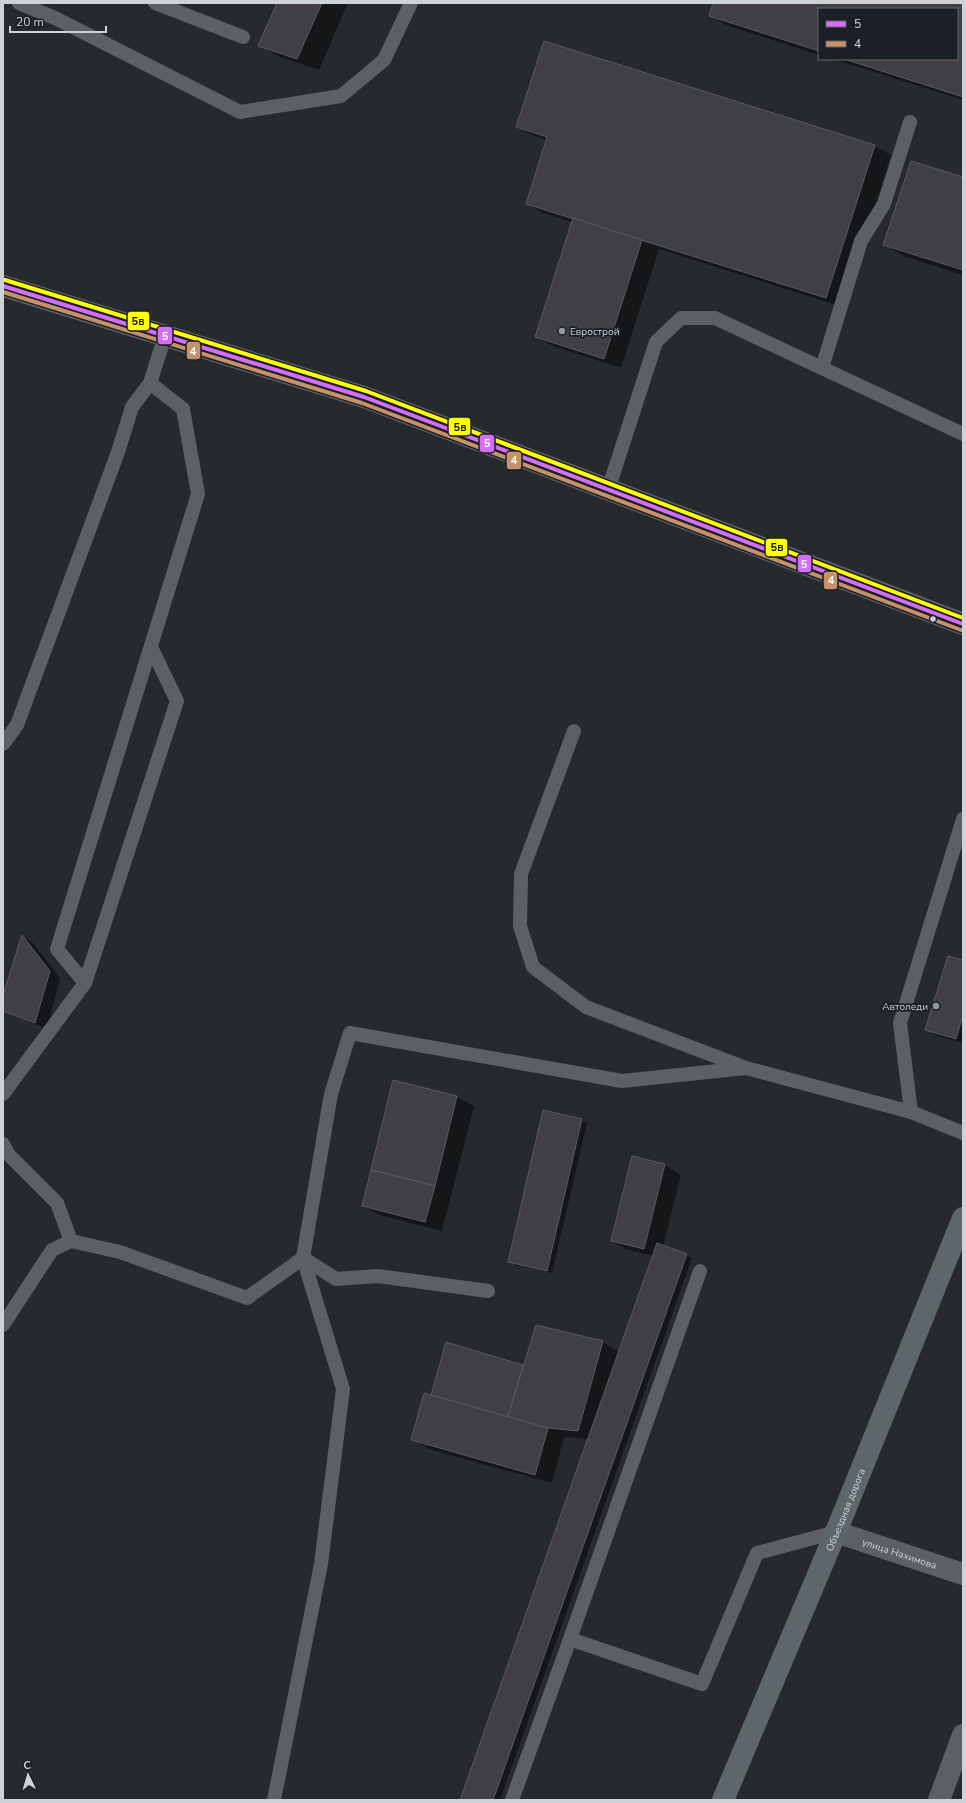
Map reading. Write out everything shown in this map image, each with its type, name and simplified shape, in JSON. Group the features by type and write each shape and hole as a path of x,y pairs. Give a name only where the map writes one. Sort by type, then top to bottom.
{"main road":[{"name":"Объездная дорога","path":"723,1800 836,1532 963,1218"}],"street":[{"path":"3,286 364,397 963,624"},
{"name":"улица Нахимова","path":"836,1532 963,1574"},
{"path":"938,1800 963,1735"}],"lane":[{"path":"20,3 55,18 240,112 341,96 384,60 411,3"},
{"path":"155,3 243,37"},
{"path":"822,368 861,242 884,204 910,122"},
{"path":"608,490 656,342 681,318 715,318 963,434"},
{"path":"3,744 17,725 118,452 132,407 150,383 165,336"},
{"path":"86,983 57,949 198,494 183,409 150,383"},
{"path":"3,1094 86,983 178,701 151,647"},
{"path":"574,731 521,874 520,926 533,967 586,1007 746,1068 911,1112 963,1133"},
{"path":"911,1112 900,1023 963,819"},
{"path":"274,1800 321,1564 342,1389 303,1258 331,1094 350,1033 622,1081 746,1068"},
{"path":"3,1144 8,1154 57,1204 71,1242"},
{"path":"3,1325 52,1250 71,1242 120,1252 247,1298 303,1258"},
{"path":"303,1258 336,1279 378,1276 488,1291"},
{"path":"512,1800 700,1272"},
{"path":"570,1639 702,1684 757,1553 836,1532"}],"building":[{"path":"277,3 322,3 297,59 258,46"},
{"path":"713,3 963,3 963,97 847,60 958,60 958,8 818,8 818,51 709,16"},
{"path":"544,41 875,145 826,298 526,204 547,137 516,127"},
{"path":"911,161 963,177 963,270 883,245"},
{"path":"573,218 642,240 604,359 535,337"},
{"path":"22,935 50,971 35,1023 3,1011 3,995"},
{"path":"948,956 963,960 963,1015 956,1039 925,1030"},
{"path":"393,1080 457,1096 435,1186 371,1170"},
{"path":"543,1110 582,1119 547,1271 508,1262"},
{"path":"632,1156 665,1164 644,1249 611,1241"},
{"path":"371,1170 435,1186 425,1222 362,1206"},
{"path":"657,1243 687,1254 493,1800 460,1800"},
{"path":"536,1325 603,1341 578,1431 548,1428 508,1417"},
{"path":"446,1342 523,1365 508,1417 431,1395"},
{"path":"424,1393 548,1428 535,1475 411,1440"}],"transit line":[{"name":"5в","path":"5,280 366,391 963,618"},
{"name":"5","path":"3,286 364,397 963,624"},
{"name":"4","path":"3,292 362,403 961,630"}],"place":[{"name":"Еврострой","path":"562,331"},
{"name":"Автоледи","path":"936,1006"}]}
